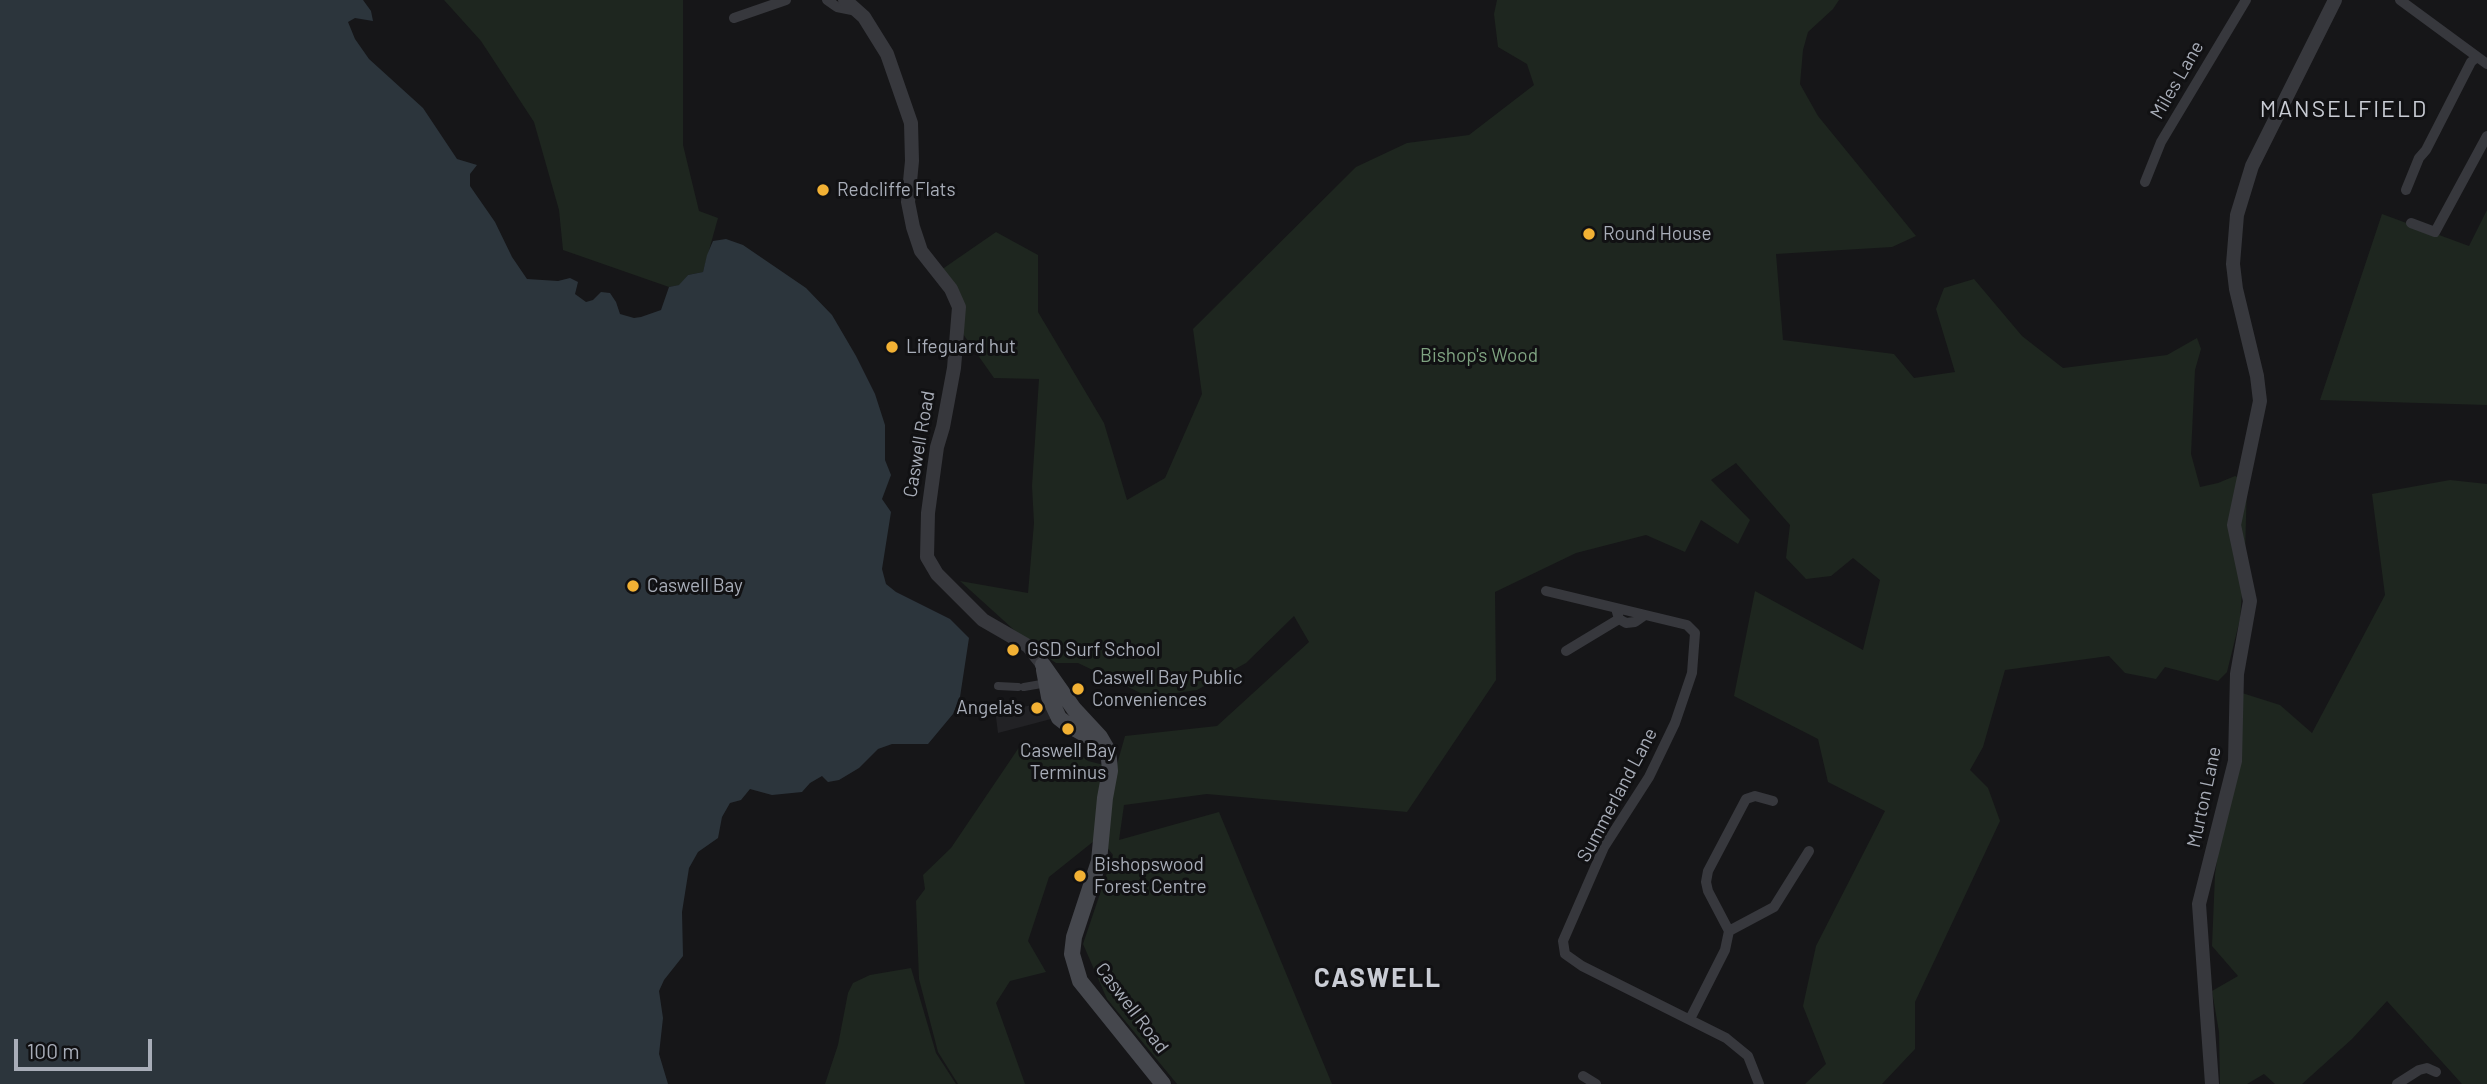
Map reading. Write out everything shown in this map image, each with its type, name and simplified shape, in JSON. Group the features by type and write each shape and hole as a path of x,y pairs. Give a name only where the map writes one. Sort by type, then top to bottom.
{"main road":[{"path":"1043,664 1052,707 1059,718 1107,749"},
{"name":"Caswell Road","path":"1043,664 1063,695 1100,737 1107,749 1110,771 1099,861 1074,937 1072,954 1080,981 1164,1084"}],"street":[{"path":"734,18 786,0"},
{"path":"827,0 837,7 857,11"},
{"name":"Caswell Road","path":"845,0 864,17 887,54 911,122 912,161 908,202 916,240 929,264 951,289 959,307 954,368 937,447 928,513 927,557 937,574 983,620 1028,646 1043,664"},
{"name":"Miles Lane","path":"2145,181 2168,131 2246,0"},
{"name":"Murton Lane","path":"2212,1084 2199,904 2235,761 2237,674 2250,601 2234,525 2260,401 2257,376 2236,289 2236,215 2252,166 2335,0"},
{"path":"2400,0 2487,64"},
{"path":"2406,190 2471,62 2477,57"},
{"path":"2411,223 2435,232 2487,136"},
{"name":"Summerland Lane","path":"1546,591 1687,625 1695,634 1692,673 1675,723 1649,777 1604,847 1563,941 1565,954 1726,1038 1748,1056 1759,1084"},
{"path":"1615,606 1619,619"},
{"name":"Summerland Lane","path":"1566,651 1619,619 1626,623 1635,622 1644,615"},
{"path":"998,686 1021,687 1046,683"},
{"path":"1690,1020 1725,950 1729,931 1708,891 1708,871 1746,799 1755,796 1773,801"},
{"path":"1729,931 1774,907 1809,851"},
{"path":"2397,1084 2418,1070 2427,1068 2436,1072"},
{"path":"1583,1076 1596,1084"}],"shaded area":[{"path":"0,0 363,0 371,11 373,21 355,18 348,22 355,39 369,59 423,108 457,159 477,165 470,174 470,186 495,222 512,257 527,279 558,281 570,278 578,282 575,294 586,302 593,300 601,292 610,293 620,314 641,317 661,310 669,287 679,285 688,275 703,272 713,241 726,239 743,245 806,288 832,315 875,394 885,425 885,460 891,475 882,499 891,512 882,569 886,584 896,592 950,619 969,638 960,697 953,714 928,744 892,744 878,749 859,768 839,780 828,782 822,776 802,792 772,795 750,789 741,800 730,803 722,817 718,838 698,852 689,868 682,912 683,956 659,991 663,1018 659,1054 668,1084 0,1084"},
{"path":"1044,701 1051,719 998,733 995,709 1013,709"}],"green space":[{"path":"444,0 683,0 683,145 699,211 718,218 703,272 688,275 680,285 669,287 563,250 559,210 534,122 481,41"},
{"name":"Bishop's Wood","path":"1497,0 1839,0 1808,32 1803,50 1800,84 1818,116 1916,236 1892,247 1776,254 1783,340 1894,354 1914,378 1955,372 1936,309 1944,288 1974,279 2022,336 2063,368 2167,355 2197,338 2201,349 2195,370 2191,454 2200,487 2235,476 2247,481 2240,619 2227,672 2218,681 2165,667 2156,679 2125,673 2109,656 2005,670 1983,747 1970,770 1988,788 2000,821 1915,1002 1915,1049 1882,1084 1805,1084 1826,1064 1803,1006 1816,946 1885,811 1828,782 1818,739 1734,696 1755,591 1863,650 1880,580 1853,558 1831,576 1806,579 1786,558 1790,525 1736,463 1711,480 1750,520 1738,544 1701,520 1685,552 1646,535 1576,553 1495,592 1496,680 1407,812 1207,794 1124,805 1119,840 1219,812 1332,1084 1177,1084 1107,999 1083,944 1113,855 1099,837 1049,877 1028,941 1046,972 1010,981 996,1003 1025,1084 958,1084 938,1052 919,979 916,901 925,889 923,875 951,848 1022,743 1057,753 1075,750 1088,761 1116,768 1125,736 1217,726 1309,642 1294,616 1246,663 1197,690 1149,697 1078,663 1056,663 1034,648 960,581 1028,593 1034,523 1032,486 1039,379 994,378 963,334 941,270 996,232 1038,255 1038,312 1104,423 1127,500 1165,478 1202,394 1193,329 1356,167 1407,143 1469,135 1534,85 1527,64 1498,47 1494,14"},
{"path":"2487,210 2487,405 2320,400 2382,214 2469,246"},
{"path":"2450,480 2487,484 2487,1084 2462,1084 2387,1001 2352,1039 2302,1084 2275,1084 2264,1074 2247,1084 2220,1084 2219,1032 2212,991 2238,976 2212,946 2215,874 2242,693 2280,705 2312,733 2385,595 2372,494"},
{"path":"911,968 936,1053 956,1084 825,1084 838,1045 848,993 853,983 870,975"}],"place":[{"name":"Redcliffe Flats","path":"823,190"},
{"name":"Round House","path":"1589,234"},
{"name":"Lifeguard hut","path":"892,347"},
{"name":"Caswell Bay","path":"633,586"},
{"name":"GSD Surf School","path":"1013,650"},
{"name":"Caswell Bay Public Conveniences","path":"1078,689"},
{"name":"Angela's","path":"1037,708"},
{"name":"Caswell Bay Terminus","path":"1068,729"},
{"name":"Bishopswood Forest Centre","path":"1080,876"}],"district":[{"name":"MANSELFIELD","path":"2344,109"},
{"name":"CASWELL","path":"1378,978"}]}
